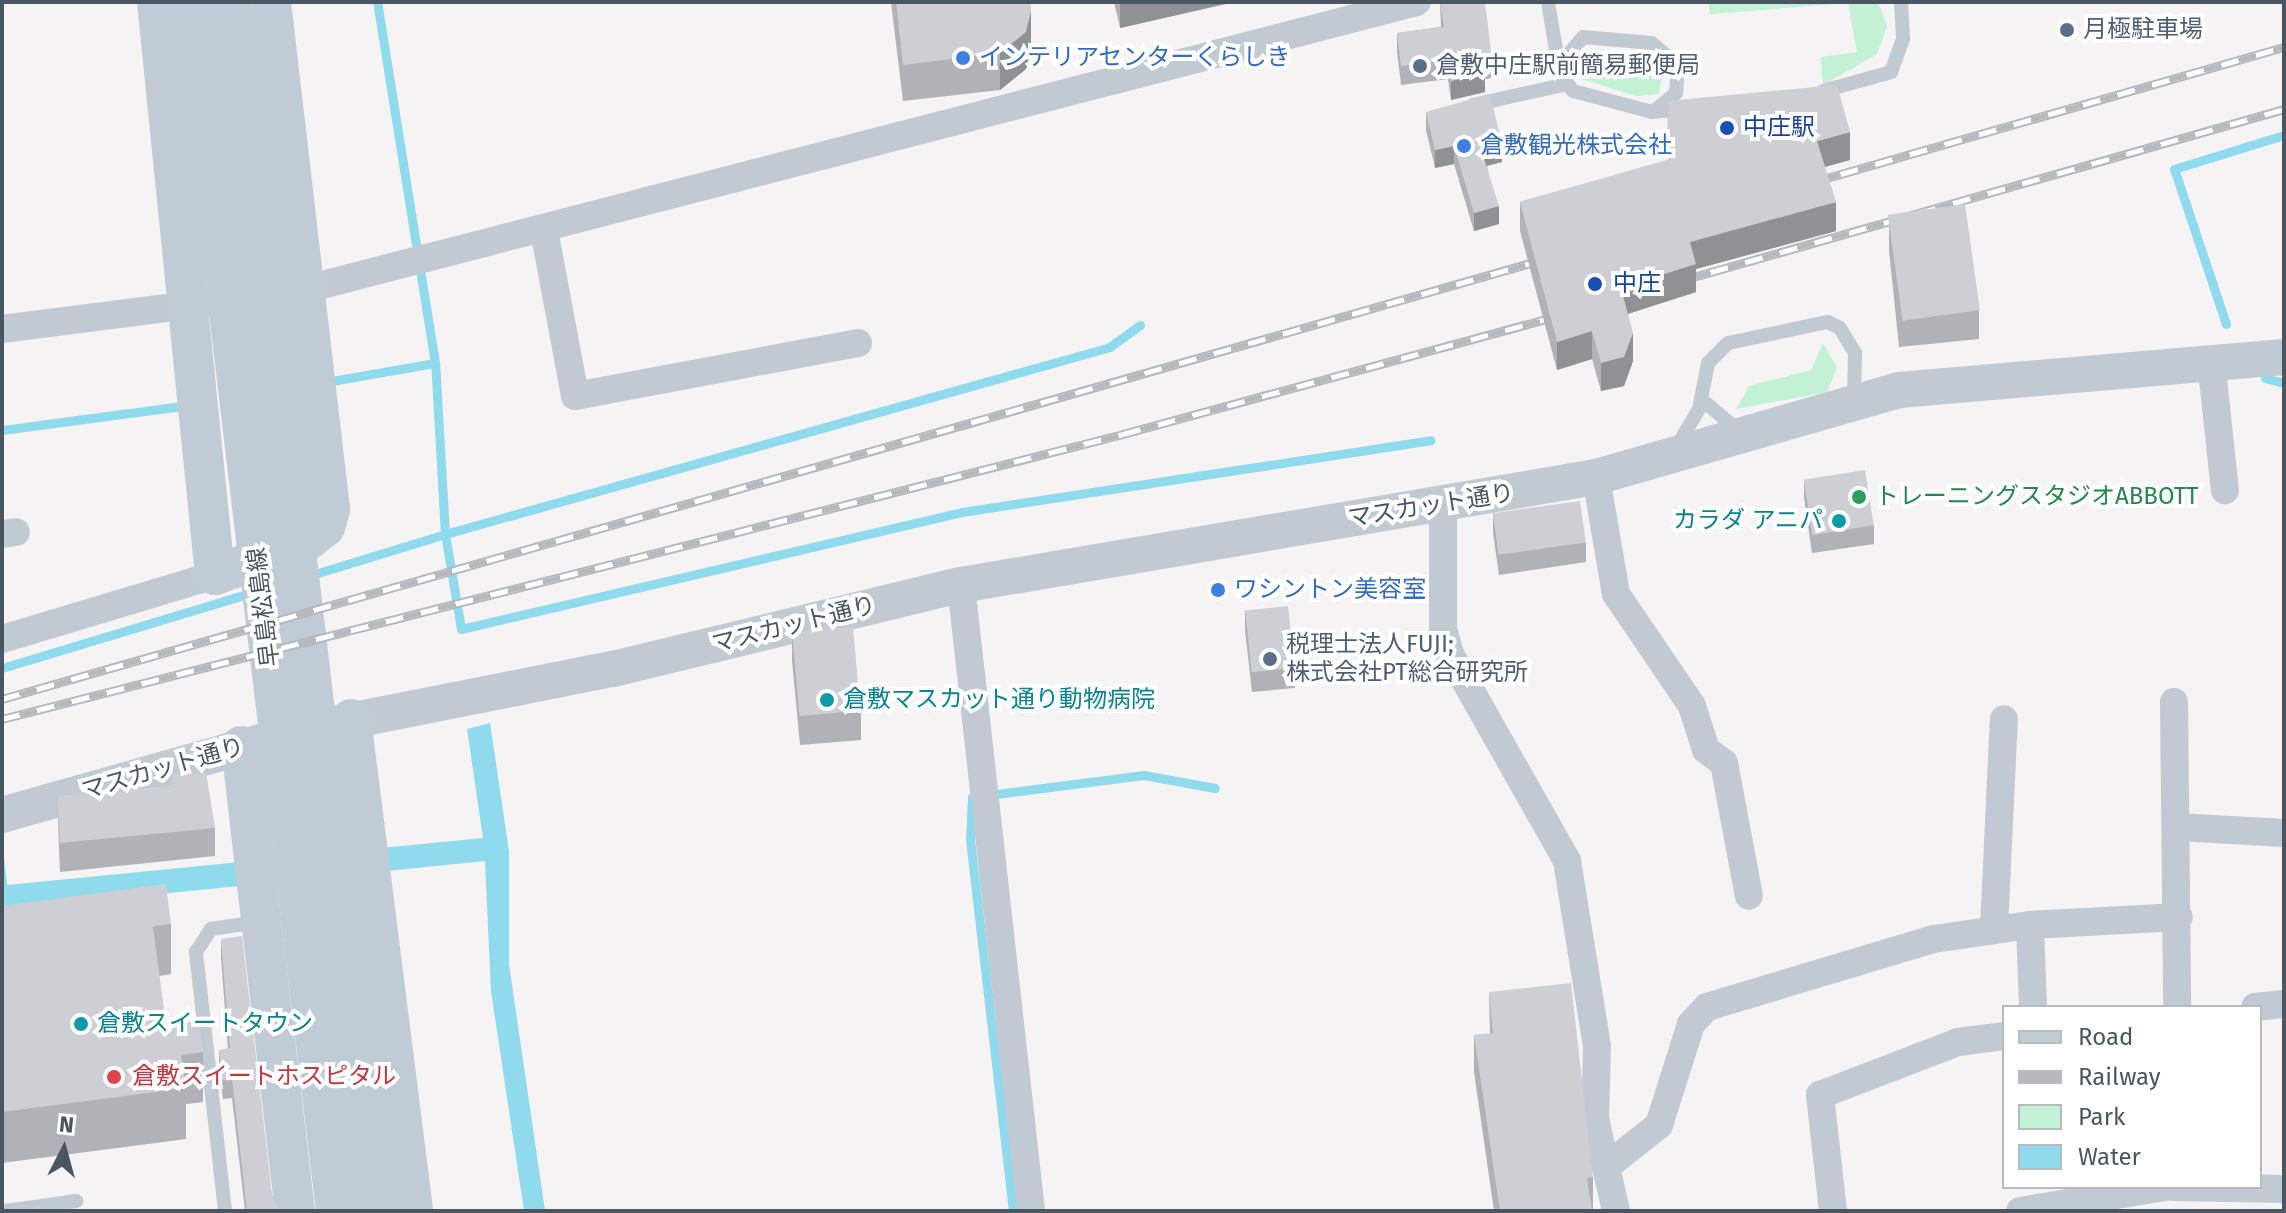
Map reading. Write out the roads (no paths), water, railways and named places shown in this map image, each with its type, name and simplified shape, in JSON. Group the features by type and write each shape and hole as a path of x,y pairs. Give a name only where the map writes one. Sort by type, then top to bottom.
{"main road":[{"path":"157,2 201,404 215,575 304,543 325,527 315,384 271,2"},
{"name":"早島松島線","path":"231,2 374,1211"},
{"name":"早島松島線","path":"194,20 336,1211"},
{"path":"351,719 413,1211"},
{"path":"241,746 295,1211"}],"street":[{"path":"2,329 305,292 1417,2"},
{"path":"544,230 575,396 858,343"},
{"name":"マスカット通り","path":"2,815 241,746 351,719 613,669 961,585 1443,507 1596,477 1854,403 1980,378 2284,357"},
{"path":"2211,360 2225,490"},
{"path":"1596,477 1616,594 1692,706 1706,750 1724,763 1749,896"},
{"path":"1443,507 1443,628 1450,654 1567,861 1597,1046 1595,1119 1616,1211"},
{"path":"2,639 215,575"},
{"path":"961,585 982,796 1031,1211"},
{"path":"2174,702 2179,917 2177,1005"},
{"path":"1994,928 2004,719"},
{"path":"2177,827 2284,833"},
{"path":"1606,1167 1659,1125 1691,1024 1707,1007 1994,928 2179,917"},
{"path":"2030,925 2033,1005"},
{"path":"2262,1006 2284,1004"},
{"path":"1833,1211 1820,1095 1958,1042 2002,1036"},
{"path":"2262,1189 2284,1189"},
{"path":"2020,1211 2052,1194 2149,1196"}],"lane":[{"path":"1548,2 1558,67 1567,84 1609,105 1652,112 1695,108"},
{"path":"1810,93 1891,72 1903,39 1901,2"},
{"path":"1558,67 1583,37 1652,43 1678,66 1676,93 1652,112"},
{"path":"1453,110 1567,84"},
{"path":"1672,455 1701,399 1716,349 1828,322 1849,338 1855,353 1854,403"},
{"path":"1701,399 1746,433"},
{"path":"225,1211 196,952 211,929 260,908"},
{"path":"6,1211 76,1201"}],"water":[{"path":"490,723 509,851 509,964 545,1211 524,1211 491,991 485,861 2,910 3,846 7,885 483,838 467,729"}],"waterway":[{"path":"308,576 445,534 435,363 377,2"},
{"path":"2226,324 2174,169 2284,135"},
{"path":"1140,325 1110,347 445,534 461,629 962,512 1430,440"},
{"path":"326,382 435,363"},
{"path":"2265,378 2284,383"},
{"path":"2,430 189,405"},
{"path":"2,668 251,593"},
{"path":"1013,1211 970,841 972,797 1144,775 1215,788"}],"railway":[{"path":"1806,184 2284,47"},
{"path":"1676,282 2284,109"},
{"path":"2,699 1548,258"},
{"path":"2,719 1123,434 1565,314"}],"place":[{"name":"月極駐車場","path":"2067,30"},
{"name":"インテリアセンターくらしき","path":"963,58"},
{"name":"倉敷中庄駅前簡易郵便局","path":"1420,66"},
{"name":"中庄駅","path":"1727,128"},
{"name":"倉敷観光株式会社","path":"1464,146"},
{"name":"中庄","path":"1595,284"},
{"name":"トレーニングスタジオABBOTT","path":"1859,497"},
{"name":"カラダ アニパ","path":"1839,521"},
{"name":"ワシントン美容室","path":"1218,590"},
{"name":"税理士法人FUJI; 株式会社PT総合研究所","path":"1270,659"},
{"name":"倉敷マスカット通り動物病院","path":"827,700"},
{"name":"倉敷スイートタウン","path":"81,1024"},
{"name":"倉敷スイートホスピタル","path":"114,1077"}]}
